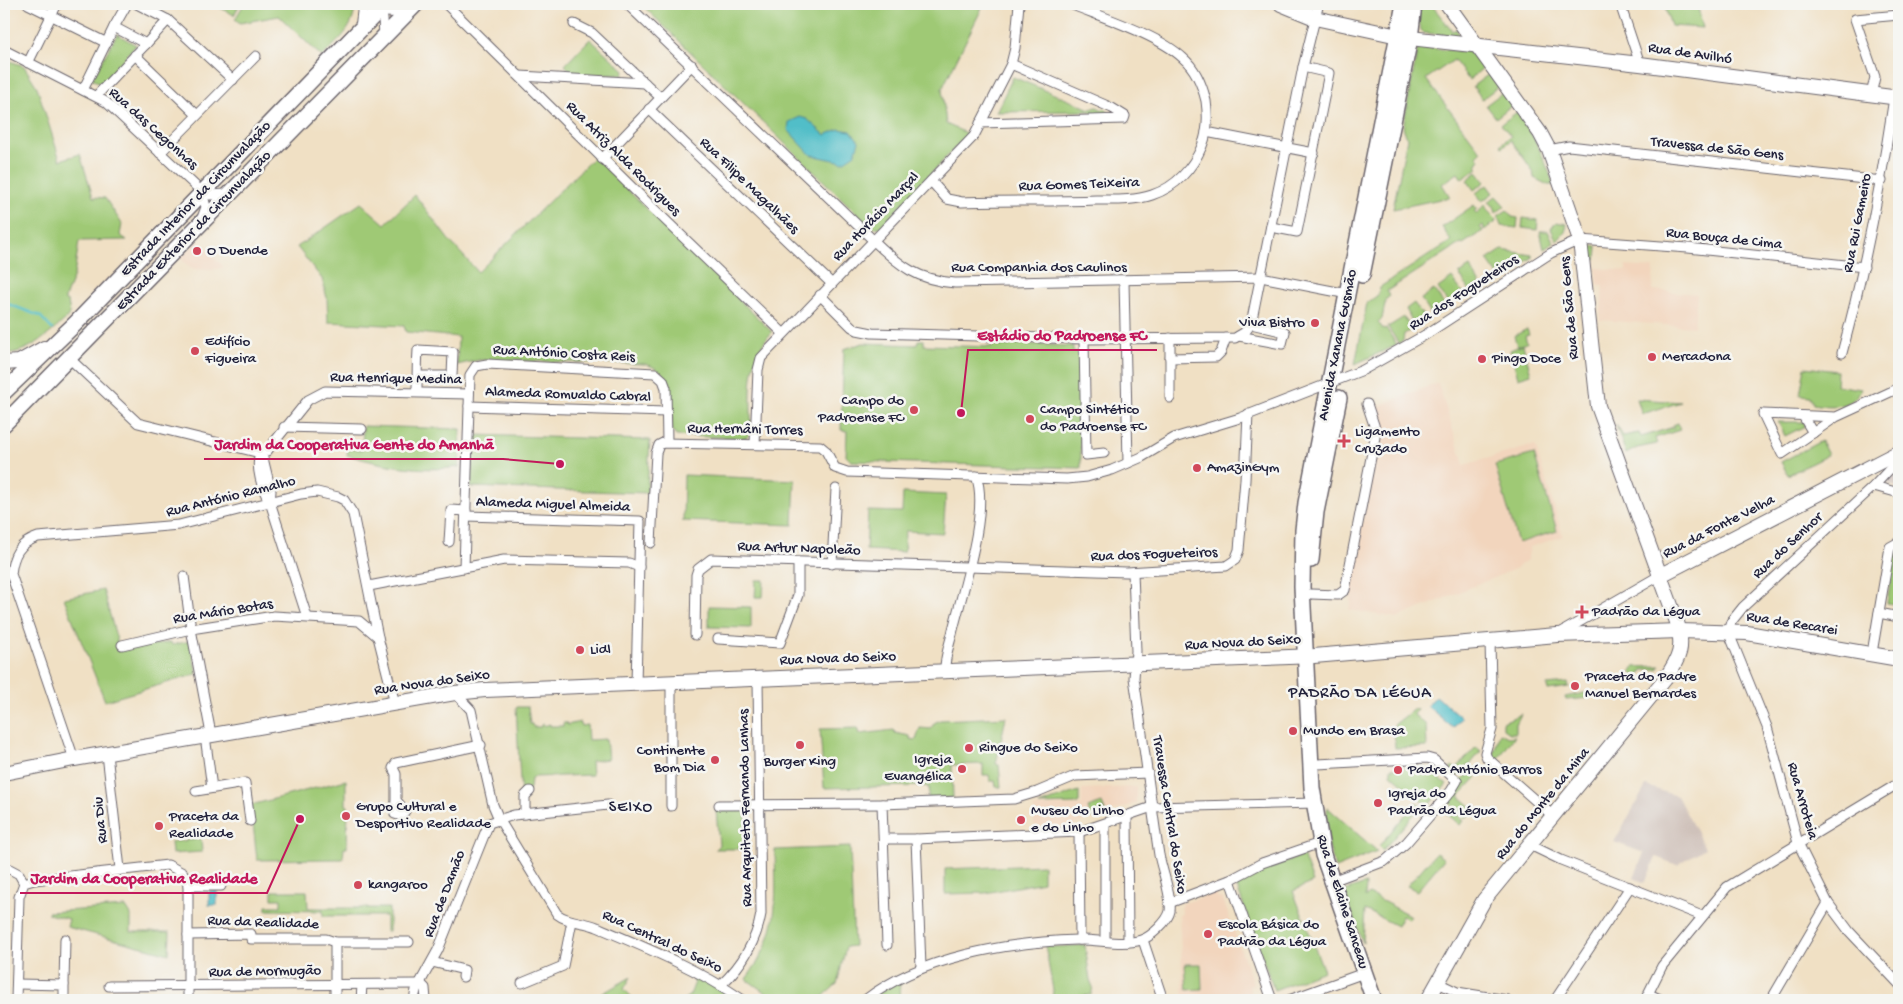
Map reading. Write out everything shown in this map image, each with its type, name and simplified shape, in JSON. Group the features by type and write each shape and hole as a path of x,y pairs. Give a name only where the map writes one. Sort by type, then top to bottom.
{"main road":[{"name":"Rua de Avilhó","path":"1281,4 1315,18 1404,37 1640,64 1897,98"},
{"name":"Avenida Xanana Gusmão","path":"1310,656 1302,587 1303,530 1306,503 1337,379 1404,37 1404,4"},
{"name":"Avenida Xanana Gusmão","path":"1310,656 1311,560 1316,512 1348,294 1404,37 1414,4"},
{"name":"Rua de São Gens","path":"1447,4 1520,104 1549,150 1580,240 1589,338 1598,406 1680,631"},
{"name":"Estrada Interior da Circunvalação","path":"4,392 63,336 296,96 360,29 379,5"},
{"name":"Estrada Exterior da Circunvalação","path":"4,424 199,225 234,192 412,8"},
{"path":"300,123 295,112 296,96 305,93 324,98"},
{"path":"4,363 19,362 28,358 63,336"},
{"name":"Rua da Fonte Velha","path":"1659,576 1882,467 1899,452"},
{"name":"Rua Nova do Seixo","path":"4,774 74,759 208,735 455,693 485,690 1310,656 1557,635 1680,631"},
{"name":"Rua de Recarei","path":"1680,631 1728,631 1899,658"},
{"name":"Rua do Monte da Mina","path":"1428,1000 1484,900 1677,663 1681,646 1680,631"},
{"name":"Rua de Elaine Sanceau","path":"1310,656 1320,793 1316,803"},
{"name":"Rua de Elaine Sanceau","path":"1310,656 1312,788 1316,803 1320,843 1374,1000"}],"street":[{"path":"28,4 106,43"},
{"path":"28,63 56,4"},
{"path":"83,90 127,4"},
{"path":"138,4 168,20 232,80"},
{"path":"360,29 363,4"},
{"name":"Rua Atriz Alda Rodrigues","path":"446,4 602,159 783,333"},
{"name":"Rua Companhia dos Caulinos","path":"626,4 873,240 909,271 937,281 955,283 1262,277 1348,294"},
{"name":"Rua Horácio Marçal","path":"755,444 759,361 783,333 974,136 1011,64 1015,48 1019,4"},
{"name":"Rua Gomes Teixeira","path":"931,181 947,199 962,202 1145,197 1167,189 1181,178 1199,154 1206,132 1206,104 1198,77 1183,57 1156,40 1070,4"},
{"path":"1239,336 1251,324 1262,277 1303,67 1318,7 1310,4"},
{"path":"1620,4 1640,64"},
{"path":"379,5 388,13 412,8"},
{"path":"379,5 384,19 384,37"},
{"path":"1872,95 1875,77 1855,19 1899,15"},
{"path":"96,96 168,20"},
{"path":"574,24 592,33 660,97"},
{"path":"114,27 146,44"},
{"name":"Rua das Cegonhas","path":"4,50 96,96 116,110 202,192"},
{"path":"135,55 197,115"},
{"path":"160,153 256,56"},
{"path":"980,123 1124,119 1125,116 1112,108 1011,64"},
{"path":"602,159 692,65"},
{"path":"1271,227 1297,232 1314,153 1329,73 1303,67"},
{"path":"520,76 644,83"},
{"name":"Rua Rui Gameiro","path":"1842,353 1864,267 1897,98"},
{"name":"Rua Filipe Magalhães","path":"649,109 831,283"},
{"path":"1206,132 1314,153"},
{"name":"Travessa de São Gens","path":"1549,150 1569,146 1882,181"},
{"path":"202,192 217,196 234,192"},
{"path":"199,225 206,206 202,192"},
{"name":"Rua dos Fogueteiros","path":"968,567 1133,572 1226,566 1235,560 1239,550 1248,414 1337,379 1398,352 1551,253 1580,240"},
{"name":"Rua Bouça de Cima","path":"1580,240 1688,248 1864,267"},
{"path":"1124,281 1128,463"},
{"path":"820,295 852,326 864,332 1084,339 1226,338 1239,336 1282,344 1285,332 1251,324"},
{"path":"1170,338 1170,398"},
{"path":"1170,358 1216,357 1220,354 1226,338"},
{"path":"1084,339 1086,455 1104,453"},
{"path":"417,376 452,376 453,352 418,350 417,376 417,391"},
{"path":"69,358 138,423 260,453 258,460 263,492 270,502 307,617"},
{"name":"Rua António Costa Reis","path":"464,568 469,406 472,371 476,366 483,364 652,372 658,374 664,384 667,442"},
{"path":"1836,417 1763,414 1782,454 1836,417 1899,388"},
{"name":"Rua Henrique Medina","path":"260,453 267,451 308,400 325,391 417,391 470,394"},
{"path":"1311,594 1338,595 1345,590 1375,437 1375,428 1367,404"},
{"name":"Alameda Romualdo Cabral","path":"469,406 666,412"},
{"path":"945,672 968,567 973,558 980,489 976,476 1084,478 1128,463 1174,438 1248,414"},
{"path":"1803,416 1814,433"},
{"path":"284,428 362,429"},
{"name":"Rua Hernâni Torres","path":"651,543 656,453 659,444 667,442 820,446 826,451 833,466 846,472 976,476"},
{"name":"Rua da Fonte Velha","path":"1874,486 1882,467 1899,459"},
{"path":"980,489 998,476"},
{"path":"1874,486 1899,493"},
{"name":"Rua do Senhor","path":"1728,631 1731,622 1743,607 1874,486"},
{"path":"832,564 836,489"},
{"name":"Rua António Ramalho","path":"74,759 11,574 15,554 21,546 38,537 179,525 317,492 332,494 344,500 354,514 378,637 395,704"},
{"path":"449,542 451,510 466,513"},
{"name":"Alameda Miguel Almeida","path":"466,513 640,521 638,567"},
{"path":"1872,653 1890,547 1899,542"},
{"path":"369,586 504,560 630,563 638,567 636,684"},
{"name":"Rua Artur Napoleão","path":"695,635 696,575 698,569 711,560 968,567"},
{"path":"718,639 780,643 798,595 798,563"},
{"name":"Travessa Central do Seixo","path":"1133,572 1134,678 1152,807 1169,903 1168,916 1143,940"},
{"path":"184,576 208,735 212,788"},
{"name":"Rua da Fonte Velha","path":"1557,635 1659,576"},
{"path":"373,610 360,621 378,637"},
{"path":"1879,613 1899,617"},
{"name":"Rua Mário Botas","path":"122,645 191,629 274,616 360,621"},
{"name":"Rua Arroteia","path":"1728,631 1767,727 1798,843 1828,903 1849,931 1899,984"},
{"path":"1490,641 1492,729 1485,753 1488,758 1553,816"},
{"name":"Rua Arquiteto Fernando Lanhas","path":"721,985 735,971 750,949 760,923 762,901 758,679"},
{"path":"671,683 671,806"},
{"path":"472,710 474,701 485,690"},
{"path":"455,693 472,710"},
{"name":"Rua Central do Seixo","path":"472,710 493,805 499,819 551,906 561,917 593,925 643,946 721,985 743,1000"},
{"path":"396,800 396,774 393,768 396,763 481,746"},
{"name":"Rua Diu","path":"107,754 120,869"},
{"path":"1318,764 1427,758 1434,760 1457,781 1451,791 1406,843 1385,861 1332,881"},
{"path":"719,804 882,804 1014,798 1037,792 1068,777 1148,773"},
{"path":"196,790 246,783 250,821"},
{"path":"1662,1000 1647,997 1662,966 1727,887 1899,784"},
{"path":"525,814 525,796 530,791"},
{"path":"884,839 1079,832 1152,807 1316,803"},
{"path":"882,804 887,945"},
{"path":"493,805 514,815"},
{"path":"499,819 514,815 608,805"},
{"path":"1127,817 1128,942"},
{"name":"Rua de Damão","path":"414,1000 416,990 432,962 488,825 499,819"},
{"path":"1105,824 1105,941"},
{"path":"1079,832 1080,940"},
{"path":"916,839 921,967"},
{"path":"1169,903 1230,880 1262,863 1320,843"},
{"path":"1530,845 1702,916"},
{"path":"4,866 19,874 24,883 19,897 16,1000"},
{"path":"24,883 34,880 120,869 171,866 183,873 188,886 188,1000"},
{"path":"1230,880 1272,1000"},
{"path":"188,886 221,886"},
{"path":"1555,1000 1630,887"},
{"path":"1771,1000 1828,903"},
{"path":"522,983 563,966 572,921"},
{"name":"Rua da Realidade","path":"188,935 251,934 251,939 408,942"},
{"path":"64,1000 65,939"},
{"path":"865,1000 886,985 921,967 1032,942 1080,940 1128,942 1143,940 1163,1000"},
{"name":"Rua da Realidade","path":"335,942 335,1000"},
{"path":"432,962 464,970 463,977"},
{"path":"1289,1000 1364,973"},
{"path":"1438,983 1457,992 1507,1000"},
{"path":"17,984 64,985"},
{"path":"420,984 425,988 426,1000"},
{"name":"Rua de Mormugão","path":"109,986 420,984"},
{"path":"361,1000 362,985"}],"shaded area":[{"name":"O Duende","path":"197,240 224,267 212,270 192,269 180,258"},
{"path":"1626,266 1654,268 1652,290 1697,294 1694,327 1600,320 1603,286 1598,286 1596,268 1626,271"},
{"path":"1438,383 1464,465 1535,445 1563,536 1530,547 1527,560 1515,569 1397,618 1349,610 1352,589 1349,589 1380,431 1383,431 1375,407"},
{"path":"1899,464 1899,488 1883,482"},
{"path":"1646,786 1677,796 1705,848 1677,865 1656,857 1645,883 1634,878 1644,853 1614,842"},
{"path":"1136,787 1136,803 1073,825 1034,826 1034,807 1082,805 1082,789"},
{"name":"Escola Básica do Padrão da Légua","path":"1216,893 1218,899 1222,897 1253,984 1249,986 1252,997 1243,1000 1184,1000 1179,915 1182,914 1181,904"}],"green space":[{"path":"213,4 240,4 234,15"},
{"path":"244,4 355,4 349,27 322,57 279,16 240,23 235,19"},
{"path":"641,4 984,4 942,89 946,124 968,134 881,227 872,228"},
{"path":"1418,4 1431,4 1452,31 1456,29 1460,36 1423,33 1420,30"},
{"path":"1664,4 1697,4 1703,28 1671,26"},
{"path":"117,34 136,45 101,84 92,79"},
{"path":"590,39 624,70 623,75 573,74 565,65"},
{"path":"1418,47 1470,52 1479,58 1484,67 1469,80 1454,60 1426,79 1481,152 1477,156 1480,159 1476,166 1478,168 1462,179 1458,173 1442,184 1450,197 1393,209 1407,138 1403,127"},
{"path":"4,59 24,66 37,87 60,160 80,154 93,197 105,198 122,224 120,235 127,240 79,241 74,275 65,298 65,301 68,301 70,314 40,341 13,353 4,353"},
{"path":"1489,74 1499,86 1482,99 1473,86"},
{"path":"1013,77 1090,109 1097,107 1103,110 1104,108 1110,114 1095,116 1090,111 996,112"},
{"path":"1503,92 1512,105 1496,118 1486,105"},
{"path":"1517,112 1539,147 1554,185 1548,185 1534,178 1533,171 1511,140 1502,147 1500,145 1511,136 1501,124"},
{"path":"594,157 772,332 763,343 754,367 751,392 751,433 746,438 676,436 672,430 672,399 668,381 656,368 645,364 479,360 457,365 458,337 406,332 404,326 328,322 327,298 322,279 297,247 361,203 385,224 415,195 448,239 478,272"},
{"path":"1477,172 1485,182 1474,190 1467,180"},
{"path":"1487,185 1493,193 1482,201 1476,193"},
{"path":"1496,196 1505,206 1496,213 1494,206 1488,202"},
{"path":"1485,204 1487,210 1496,219 1495,223 1484,230 1483,225 1480,227 1483,231 1387,291 1390,296 1386,299 1382,319 1378,322 1383,329 1386,328 1397,345 1355,364 1367,303 1378,295 1380,287 1451,241 1442,227 1474,205 1477,209 1474,211 1477,214"},
{"path":"1507,210 1512,217 1518,218 1517,228 1501,226 1498,216"},
{"path":"1523,218 1538,220 1537,230 1522,228"},
{"path":"1556,222 1567,224 1565,232 1557,241 1551,229"},
{"path":"1540,231 1548,231 1554,243 1544,249"},
{"path":"1597,246 1596,260 1589,259 1588,247"},
{"path":"1502,250 1532,255 1532,258 1500,278 1487,260"},
{"path":"1470,267 1480,284 1470,291 1459,274"},
{"path":"1452,278 1464,295 1449,305 1438,288"},
{"path":"1434,290 1446,307 1432,316 1421,299"},
{"path":"1414,303 1426,320 1415,327 1406,309"},
{"path":"1404,317 1413,329 1404,334 1403,341 1399,344 1388,327"},
{"path":"1527,329 1529,335 1525,336 1527,343 1517,346 1514,336"},
{"path":"918,340 924,340 924,345 992,347 992,343 1073,346 1073,352 1080,352 1081,468 851,461 846,456 847,431 841,430 844,349 863,343 917,345"},
{"path":"1523,345 1531,374 1518,378 1510,350"},
{"path":"1805,367 1837,371 1836,385 1861,389 1852,400 1841,405 1813,404 1810,396 1800,395"},
{"path":"1637,399 1681,402 1642,414"},
{"path":"1778,422 1804,422 1805,426 1785,436"},
{"path":"1678,423 1680,430 1655,438 1657,444 1637,448 1626,454 1616,425 1623,436 1639,433 1641,437 1674,427 1673,425"},
{"path":"363,426 461,429 459,467 430,469 403,467 347,455 348,449 362,450"},
{"path":"473,435 650,440 647,493 471,487"},
{"path":"1821,441 1828,455 1788,475 1781,462"},
{"path":"1534,454 1557,531 1518,543 1495,465"},
{"path":"684,475 795,480 793,525 683,521"},
{"path":"903,493 946,495 943,533 905,531 904,552 866,550 868,511 902,512"},
{"path":"1895,553 1899,554 1899,605 1887,603"},
{"path":"756,580 764,580 763,597 755,597"},
{"path":"103,590 120,651 171,642 172,645 190,641 197,674 105,701 64,598"},
{"path":"709,606 751,607 751,628 709,627"},
{"path":"1660,666 1658,669 1643,670 1637,678 1631,672 1634,667"},
{"path":"1568,683 1569,687 1548,690 1547,685"},
{"path":"1589,692 1590,698 1566,700 1565,697"},
{"path":"516,707 528,707 530,724 533,727 541,727 544,724 544,726 550,724 550,726 563,726 563,723 567,723 567,725 580,722 581,726 587,725 588,740 606,739 608,759 591,761 592,775 534,777 531,779 530,788 521,799"},
{"path":"1414,709 1417,709 1414,715 1426,725 1427,747 1395,748 1394,725"},
{"path":"1521,714 1516,724 1516,733 1509,733 1503,729 1503,722"},
{"path":"1006,717 996,764 999,765 1001,787 996,787 995,781 990,781 989,775 983,775 983,764 952,765 953,798 928,798 929,787 922,786 824,788 820,729 858,728 860,734 894,730 895,733 910,736 910,739 916,740 920,728 931,729 934,723 940,720"},
{"path":"1500,733 1508,737 1515,736 1498,759 1493,756"},
{"path":"1476,747 1481,751 1469,766 1467,764 1459,777 1450,768 1452,766 1456,769"},
{"path":"1425,767 1447,784 1428,806 1391,774 1391,768"},
{"path":"1478,767 1474,774 1477,777 1459,796 1474,809 1466,818 1449,802 1459,792 1461,780 1465,776 1467,777 1472,768 1475,770"},
{"path":"346,780 346,805 348,806 347,848 344,848 343,859 257,860 251,805"},
{"path":"1079,791 1079,802 1076,804 1039,805"},
{"path":"1416,802 1421,806 1383,850 1379,846"},
{"path":"1102,803 1106,813 1091,818 1088,808"},
{"path":"1327,807 1377,851 1335,868 1328,843"},
{"path":"746,809 747,849 715,849 719,845 716,810"},
{"path":"1450,809 1464,820 1460,825 1446,813"},
{"path":"201,839 202,852 172,854 171,842"},
{"path":"850,847 854,946 846,947 837,984 819,1000 776,1000 746,979 765,947 774,918 776,886 775,850"},
{"path":"1436,853 1444,859 1417,891 1407,886"},
{"path":"1303,855 1313,882 1293,891 1324,971 1274,990 1235,882 1269,866 1270,869"},
{"path":"1043,865 1043,882 986,893 945,894 945,869"},
{"path":"1366,884 1365,898 1369,894 1411,916 1409,919 1402,916 1397,926 1365,910 1363,943 1344,891"},
{"path":"272,891 307,891 308,908 389,908 389,931 386,931 386,916 323,916 323,911 266,910 266,906 281,906 281,899 272,899"},
{"path":"126,907 131,915 131,932 170,932 169,954 67,927 69,919 48,914 48,912"},
{"path":"1050,944 1052,947 1085,945 1090,980 1093,987 1091,995 1052,1000 1053,990 1045,945"},
{"path":"1185,964 1201,964 1202,989 1187,990"},
{"path":"695,973 735,1000 683,1000 690,995 695,982 693,981"},
{"path":"631,977 624,989 635,1000 591,1000"},
{"path":"900,980 899,1000 868,1000"}],"water":[{"path":"800,117 807,119 825,135 839,129 851,131 859,141 855,154 843,162 811,155 788,130 789,122"},
{"path":"1436,696 1462,718 1453,728 1427,706"},
{"path":"209,891 217,891 217,905 209,905"}],"waterway":[{"path":"4,251 4,263"},
{"path":"4,298 8,304 40,316 52,329"}],"place":[{"name":"O Duende","path":"197,251"},
{"name":"Viva Bistro","path":"1315,323"},
{"name":"Edifício Figueira","path":"195,351"},
{"name":"Mercadona","path":"1652,357"},
{"name":"Pingo Doce","path":"1482,359"},
{"name":"Campo do Padroense FC","path":"914,410"},
{"name":"Estádio do Padroense FC","path":"961,413"},
{"name":"Campo Sintético do Padroense FC","path":"1030,419"},
{"name":"Ligamento Cruzado","path":"1344,441"},
{"name":"Jardim da Cooperativa Gente do Amanhã","path":"560,464"},
{"name":"AmazinGym","path":"1197,468"},
{"name":"Padrão da Légua","path":"1582,612"},
{"name":"Lidl","path":"580,650"},
{"name":"Praceta do Padre Manuel Bernardes","path":"1575,686"},
{"name":"Mundo em Brasa","path":"1293,731"},
{"name":"Burger King","path":"800,745"},
{"name":"Ringue do Seixo","path":"969,748"},
{"name":"Continente Bom Dia","path":"715,760"},
{"name":"Igreja Evangélica","path":"962,769"},
{"name":"Padre António Barros","path":"1398,770"},
{"name":"Igreja do Padrão da Légua","path":"1378,803"},
{"name":"Grupo Cultural e Desportivo Realidade","path":"346,816"},
{"name":"Jardim da Cooperativa Realidade","path":"300,819"},
{"name":"Museu do Linho e do Linho","path":"1021,820"},
{"name":"Praceta da Realidade","path":"159,826"},
{"name":"kangaroo","path":"358,885"},
{"name":"Escola Básica do Padrão da Légua","path":"1208,934"}],"district":[{"name":"PADRÃO DA LÉGUA","path":"1360,694"},
{"name":"SEIXO","path":"631,808"}]}
